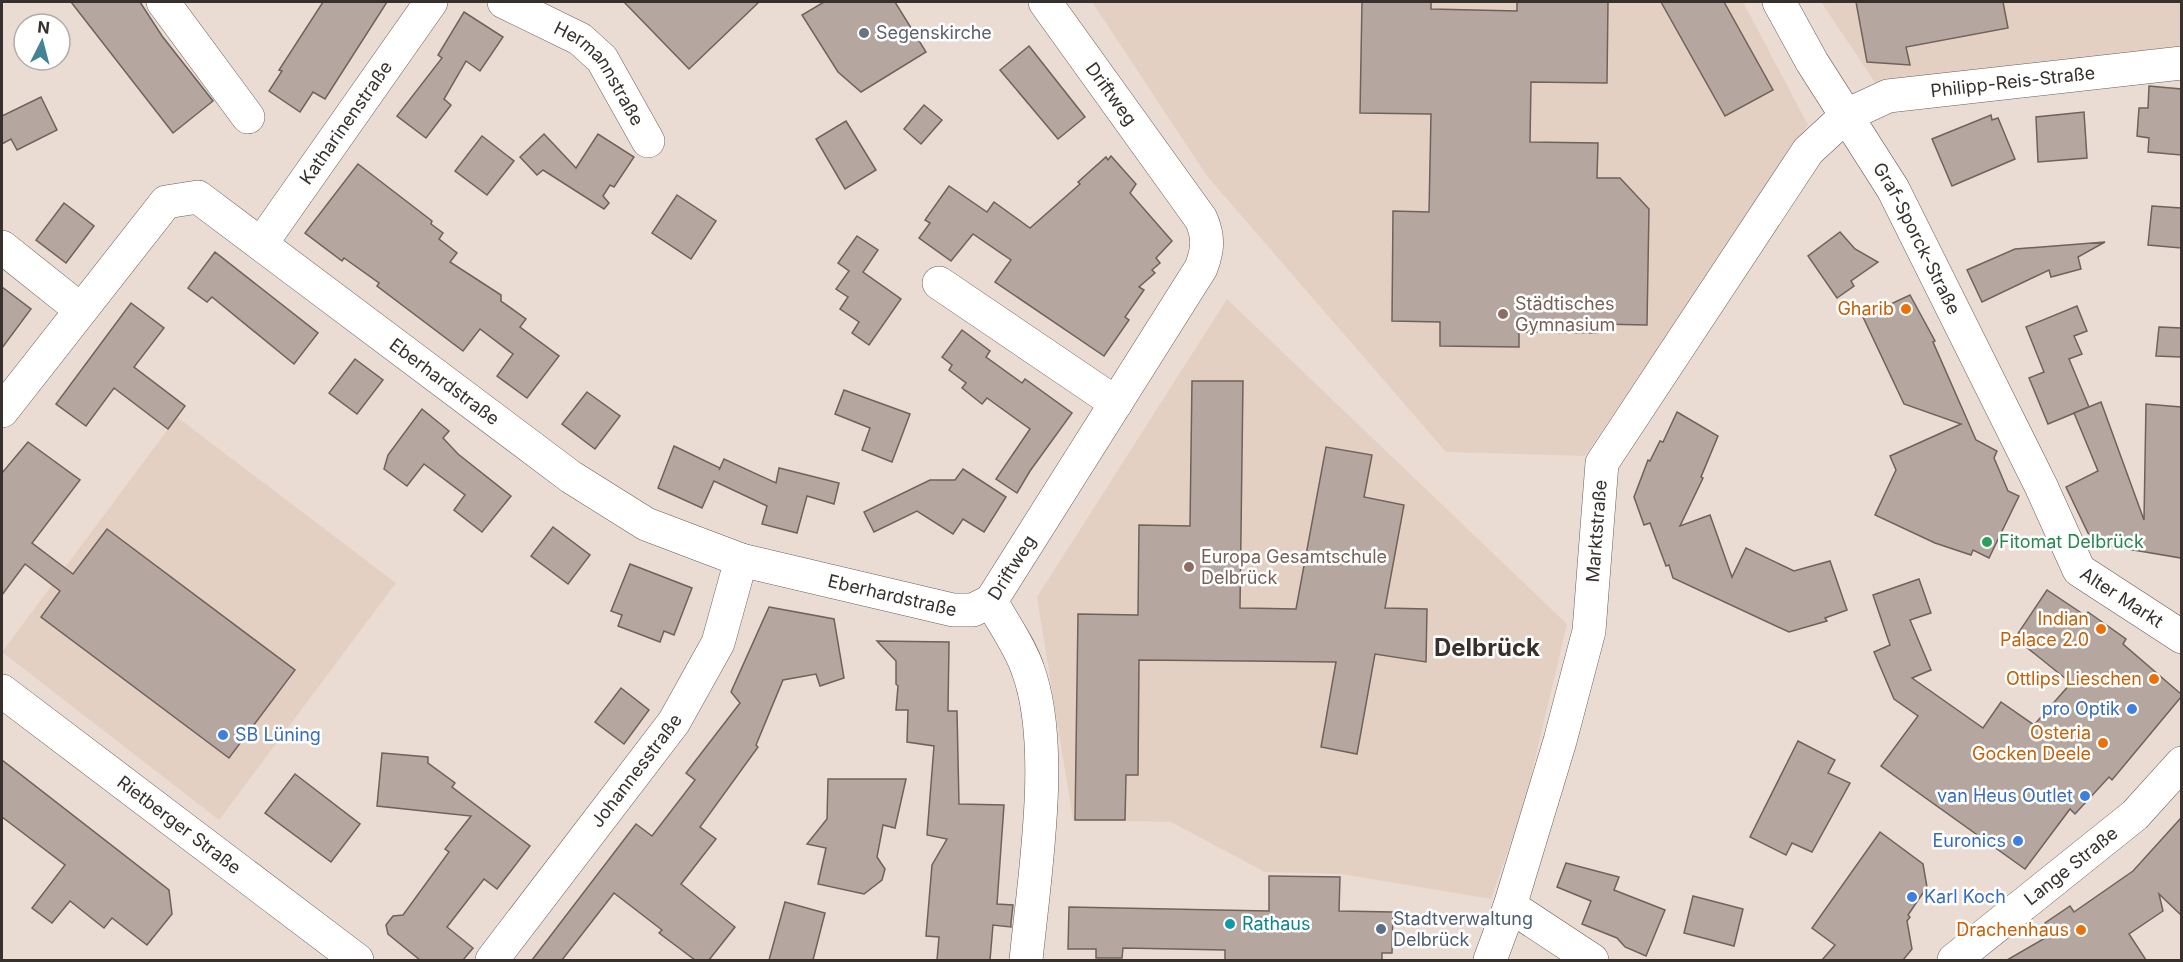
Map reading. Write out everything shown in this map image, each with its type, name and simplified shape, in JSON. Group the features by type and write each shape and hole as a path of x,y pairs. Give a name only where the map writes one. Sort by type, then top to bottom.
{"street":[{"path":"163,2 248,117"},
{"name":"Katharinenstraße","path":"261,244 431,2"},
{"name":"Hermannstraße","path":"504,2 580,39 602,59 648,141"},
{"name":"Driftweg","path":"1026,960 1038,827 1042,733 1028,669 991,601 1201,268 1207,253 1208,234 1201,219 1045,2"},
{"name":"Graf-Sporck-Straße","path":"1779,2 1812,62 1893,189 2041,486"},
{"name":"Philipp-Reis-Straße","path":"1847,115 1888,96 2181,63"},
{"name":"Marktstraße","path":"1490,960 1510,906 1560,741 1589,631 1602,464 1808,151 1847,115"},
{"name":"Eberhardstraße","path":"2,411 166,202 198,197 571,477 646,524 741,560 953,610 973,610 991,601"},
{"path":"2,247 81,310"},
{"path":"939,283 1116,403"},
{"name":"Alter Markt","path":"2041,486 2079,570 2181,637"},
{"name":"Johannesstraße","path":"492,960 674,722 718,643 741,560"},
{"name":"Rietberger Straße","path":"2,691 357,960"},
{"name":"Lange Straße","path":"1954,960 2134,815 2181,764"},
{"path":"1510,906 1592,960"}],"shaded area":[{"name":"Städtisches Gymnasium","path":"1092,2 1743,2 1808,125 1585,456 1446,452 1207,176"},
{"path":"1821,2 2181,2 2181,55 1876,84"},
{"path":"1227,299 1567,624 1525,802 1491,899 1341,874 1265,872 1171,822 1073,820 1037,597"},
{"path":"177,417 396,583 219,820 2,652"}],"building":[{"path":"71,2 140,2 162,36 213,101 173,133"},
{"path":"323,2 387,2 325,99 313,92 300,112 269,91 282,71 279,70"},
{"path":"624,2 759,2 689,69"},
{"name":"Segenskirche","path":"824,2 895,2 926,52 861,92 838,72 802,15"},
{"path":"1362,2 1431,2 1431,9 1517,11 1517,2 1608,2 1607,83 1531,82 1530,142 1598,143 1597,178 1620,178 1649,209 1647,325 1598,324 1598,333 1519,332 1519,347 1440,346 1440,322 1392,321 1393,211 1429,212 1431,114 1360,113"},
{"path":"1661,2 1724,2 1773,90 1725,116"},
{"path":"1856,2 2003,2 2008,28 1906,47 1910,65 1867,62"},
{"path":"464,12 503,37 480,71 466,61 444,99 451,105 426,138 397,116 442,58 438,55"},
{"path":"1029,46 1085,117 1058,139 1000,70"},
{"path":"2149,86 2181,89 2181,155 2148,152 2149,138 2137,136 2139,108 2148,108"},
{"path":"41,97 57,130 17,150 11,139 2,144 2,116"},
{"path":"924,105 942,120 921,144 904,129"},
{"path":"2084,112 2087,158 2038,162 2036,117"},
{"path":"1991,115 1992,120 1998,118 2015,159 1952,186 1932,139"},
{"path":"846,121 876,170 845,189 816,139"},
{"path":"544,134 576,168 598,134 634,157 614,187 610,185 603,196 609,203 604,209 543,170 537,175 520,157"},
{"path":"482,136 514,161 487,195 455,171"},
{"path":"1111,156 1136,184 1130,193 1172,241 1156,258 1160,263 1152,270 1155,273 1139,287 1144,290 1125,317 1129,320 1104,356 995,282 1011,260 973,234 951,261 919,238 930,223 925,220 949,186 987,212 994,202 1030,228 1080,184 1078,182 1106,157 1108,160"},
{"path":"358,164 432,221 431,224 443,233 439,239 457,253 450,262 501,295 501,301 526,319 520,327 559,356 527,398 497,376 513,354 480,329 463,351 377,286 379,283 344,258 342,261 305,233"},
{"path":"677,195 716,221 691,259 652,233"},
{"path":"64,203 94,226 66,263 36,240"},
{"path":"2152,206 2181,208 2181,248 2148,245"},
{"path":"1840,232 1855,249 1878,262 1851,281 1854,286 1837,298 1808,256"},
{"path":"857,236 878,250 863,272 901,299 869,345 852,333 859,322 840,309 848,297 836,289 849,271 838,263"},
{"path":"2105,242 2078,257 2081,269 2051,277 2049,270 1982,302 1967,270 2015,249"},
{"path":"215,252 318,333 294,364 212,297 207,302 188,288"},
{"path":"2,287 31,309 2,348"},
{"path":"1910,295 1935,341 1933,342 1976,440 1997,451 1994,458 2008,491 2019,496 1989,558 1973,550 1971,555 1935,543 1875,515 1896,470 1890,456 1961,424 1904,404 1863,317"},
{"path":"131,303 164,328 134,367 185,406 168,429 114,388 86,426 56,404"},
{"path":"2077,306 2087,331 2074,336 2082,354 2069,359 2089,407 2048,424 2029,378 2044,372 2026,327"},
{"path":"2159,327 2181,328 2181,357 2156,356"},
{"path":"962,330 990,351 986,357 1022,383 1025,379 1072,413 1017,493 996,479 1030,429 987,398 982,404 962,388 966,383 949,370 952,365 942,357"},
{"path":"355,359 383,380 357,414 329,393"},
{"name":"Europa Gesamtschule Delbrück","path":"1192,381 1243,381 1240,608 1296,609 1326,447 1372,455 1364,497 1404,505 1385,608 1427,609 1426,662 1375,654 1357,754 1321,747 1336,662 1139,660 1138,775 1126,775 1125,820 1075,820 1078,614 1138,615 1139,525 1190,526"},
{"path":"844,390 910,414 892,462 862,450 870,428 835,414"},
{"path":"587,392 620,416 595,449 562,424"},
{"path":"2101,402 2144,520 2146,404 2181,407 2181,558 2104,545 2088,533 2066,487 2098,471 2074,413"},
{"path":"422,409 449,431 443,438 458,454 511,496 482,532 454,510 465,495 424,464 407,486 384,469 388,455"},
{"path":"1677,412 1718,436 1701,477 1703,478 1680,526 1710,515 1732,577 1746,548 1794,571 1830,561 1847,610 1825,618 1827,621 1789,632 1673,578 1669,565 1666,566 1650,523 1644,525 1634,497 1648,460 1650,461 1660,441 1663,442"},
{"path":"28,442 80,480 32,543 73,574 107,529 295,670 229,758 41,617 60,591 25,564 2,595 2,473"},
{"path":"674,446 720,468 724,459 776,483 779,468 839,483 834,504 807,496 797,533 762,524 767,506 714,481 702,508 658,488"},
{"path":"963,469 1006,497 984,532 963,519 953,534 917,511 874,532 864,512 930,480 955,480"},
{"path":"553,527 590,555 568,584 531,556"},
{"path":"630,564 692,588 674,635 664,631 660,642 618,626 622,615 611,611"},
{"path":"1919,579 1931,613 1910,620 1931,670 1912,678 1983,728 2001,702 2034,725 2071,683 2015,638 2047,590 2086,616 2088,612 2126,639 2123,644 2181,694 2181,697 2112,780 2109,777 2075,814 2070,809 2025,869 1881,766 1918,716 1894,699 1874,652 1890,645 1873,595"},
{"path":"769,607 834,619 844,678 820,686 816,674 783,680 756,745 758,747 700,827 716,839 681,884 735,927 709,960 695,960 659,933 662,930 614,893 562,960 532,960 636,824 652,836 695,780 686,773 740,703 731,692"},
{"path":"877,641 949,642 948,711 957,711 959,804 1004,805 997,904 1013,905 1011,927 993,925 990,960 937,960 939,937 926,936 932,865 947,839 927,835 934,746 907,742 908,710 896,710 898,686 896,684 896,661"},
{"path":"621,688 649,710 624,744 595,722"},
{"path":"1798,741 1835,760 1828,773 1850,783 1812,852 1792,843 1786,855 1750,837"},
{"path":"382,753 428,757 428,763 455,783 452,787 530,846 497,889 484,879 447,927 473,948 463,960 420,960 388,934 386,925 393,916 403,915 449,852 445,849 471,816 377,806"},
{"path":"2,760 169,890 172,914 147,945 112,918 104,928 70,901 52,923 32,908 65,865 2,817"},
{"path":"295,774 360,824 331,862 265,813"},
{"path":"828,779 906,779 895,828 883,825 877,857 885,869 882,880 864,894 818,884 826,848 807,844 827,819"},
{"path":"2181,818 2181,915 2159,894 2163,911 2129,934 2146,960 2007,960 2052,934 2045,923 2070,906 2074,912 2133,871"},
{"path":"1880,832 1923,864 1927,887 1908,915 1910,917 1907,921 1912,949 1903,960 1822,960 1835,945 1812,928"},
{"path":"1566,863 1619,877 1614,890 1665,910 1646,956 1625,947 1617,938 1582,924 1591,901 1557,887"},
{"name":"Rathaus","path":"1269,876 1340,877 1339,911 1393,912 1392,953 1382,953 1382,960 1225,960 1225,950 1123,948 1122,958 1096,958 1096,949 1068,949 1069,907 1269,911"},
{"path":"1693,896 1743,909 1734,946 1684,933"},
{"path":"785,902 825,913 813,960 769,960"}],"place":[{"name":"Segenskirche","path":"864,33"},
{"name":"Gharib","path":"1906,309"},
{"name":"Städtisches Gymnasium","path":"1503,314"},
{"name":"Fitomat Delbrück","path":"1987,542"},
{"name":"Europa Gesamtschule Delbrück","path":"1189,567"},
{"name":"Indian Palace 2.0","path":"2101,629"},
{"name":"Ottlips Lieschen","path":"2154,679"},
{"name":"pro Optik","path":"2132,709"},
{"name":"SB Lüning","path":"223,735"},
{"name":"Osteria Gocken Deele","path":"2103,743"},
{"name":"van Heus Outlet","path":"2085,796"},
{"name":"Euronics","path":"2018,841"},
{"name":"Karl Koch","path":"1912,897"},
{"name":"Rathaus","path":"1230,924"},
{"name":"Stadtverwaltung Delbrück","path":"1381,929"},
{"name":"Drachenhaus","path":"2081,930"}],"district":[{"name":"Delbrück","path":"1487,648"}]}
